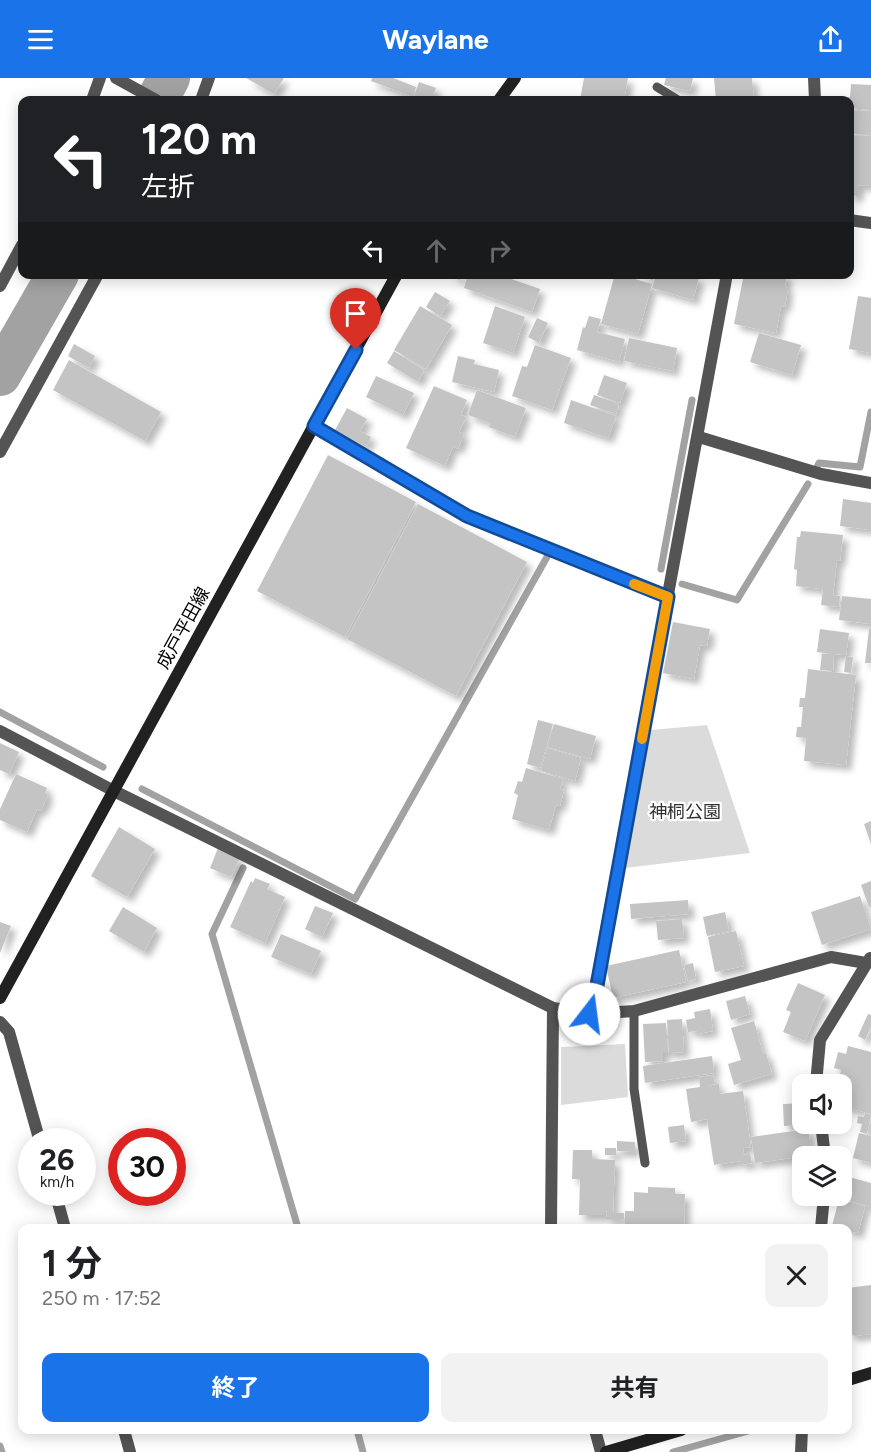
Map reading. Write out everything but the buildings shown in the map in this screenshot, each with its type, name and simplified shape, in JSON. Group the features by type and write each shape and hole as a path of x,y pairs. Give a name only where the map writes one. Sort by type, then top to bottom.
{"main road":[{"path":"502,96 515,78"},
{"name":"成戸平田線","path":"0,998 394,279"},
{"path":"852,1379 871,1373"},
{"path":"606,1452 667,1434"}],"street":[{"path":"93,96 100,78"},
{"path":"202,96 209,78"},
{"path":"814,78 814,96"},
{"path":"118,79 149,96"},
{"path":"854,221 871,223"},
{"path":"0,286 18,252"},
{"path":"0,452 95,279"},
{"path":"589,1014 596,991 726,279"},
{"path":"314,426 467,516 668,597"},
{"path":"699,437 821,474 871,483"},
{"path":"0,731 114,791 553,1008 589,1014 634,1011 831,957 868,960 820,1040 817,1074"},
{"path":"551,1224 553,1008"},
{"path":"0,1022 9,1032 36,1128"},
{"path":"59,1206 64,1224"},
{"path":"821,1224 823,1206"},
{"path":"125,1434 130,1452"},
{"path":"596,1434 601,1452"},
{"path":"801,1452 802,1434"}],"lane":[{"path":"657,87 672,96"},
{"path":"634,1011 634,1089 645,1163"}],"green space":[{"name":"神桐公園","path":"707,725 750,853 625,868 651,730"},
{"path":"625,1044 628,1097 561,1105 561,1047"}],"waterway":[{"path":"159,96 169,78"},
{"path":"0,375 55,279"},
{"path":"661,569 692,400"},
{"path":"817,467 819,463 860,467 871,412"},
{"path":"682,584 737,600 808,484"},
{"path":"142,789 355,899 547,557"},
{"path":"0,712 103,767"},
{"path":"243,868 212,934 297,1224"},
{"path":"358,1434 363,1452"},
{"path":"673,1452 738,1434"},
{"path":"0,1446 2,1452"}],"slow traffic":[{"path":"634,584 668,597 642,739"}],"route":[{"path":"356,350 314,426 467,516 668,597 596,991 589,1014"}]}
